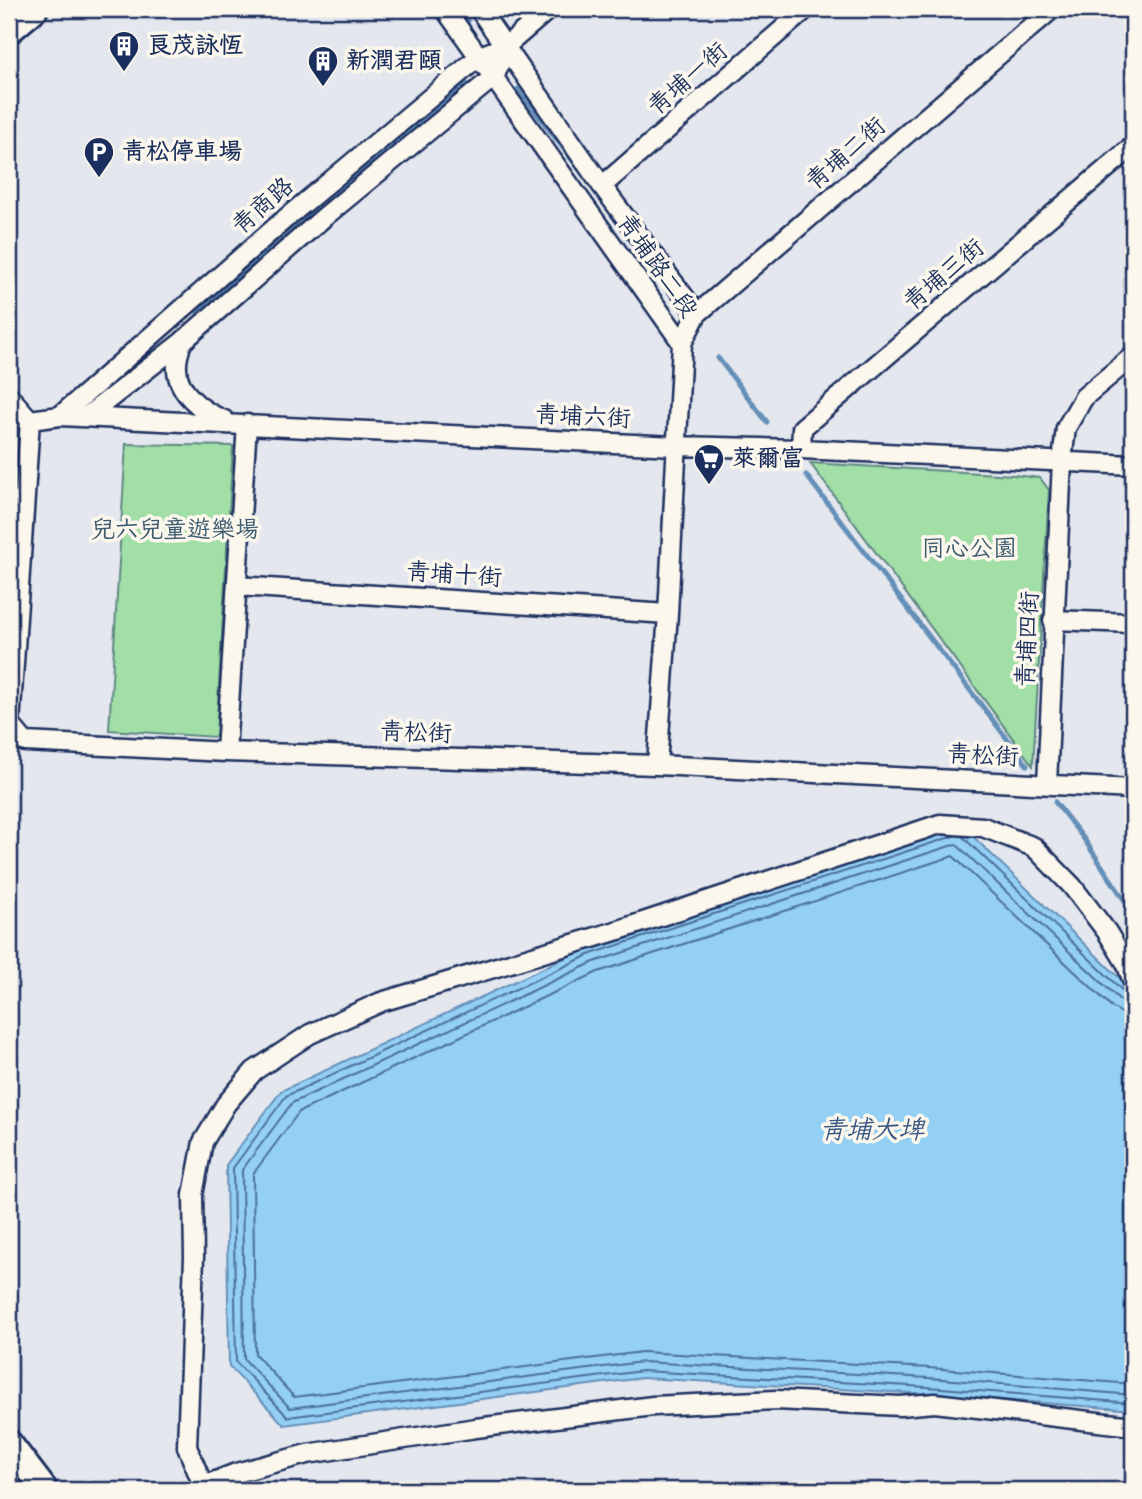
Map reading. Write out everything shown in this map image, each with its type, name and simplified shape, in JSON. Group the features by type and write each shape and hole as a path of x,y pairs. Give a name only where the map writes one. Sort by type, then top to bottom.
{"main road":[{"path":"9,31 35,9"},
{"path":"9,1443 45,1490"}],"street":[{"name":"青埔路二段","path":"445,9 682,343 657,765"},
{"name":"青埔路二段","path":"479,9 602,186 697,314"},
{"name":"青商路","path":"60,416 285,219 480,56 506,46 549,9"},
{"name":"青埔一街","path":"602,186 806,9"},
{"name":"青埔二街","path":"682,343 697,314 1052,9"},
{"name":"青商路","path":"86,417 182,342 323,218 495,76 506,46"},
{"name":"青埔三街","path":"801,449 802,428 1133,146"},
{"path":"182,342 176,366 185,393 214,416 240,424 237,586 226,752"},
{"name":"青埔四街","path":"1047,784 1062,461 1066,428 1084,397 1133,356"},
{"path":"9,396 30,420"},
{"name":"青埔六街","path":"30,420 60,416 86,417 1133,465"},
{"name":"青松街","path":"30,420 16,496 10,724 25,742 226,752 657,765 1133,789"},
{"name":"青埔十街","path":"237,586 668,614"},
{"path":"1054,620 1133,623"},
{"path":"1133,982 1126,963 1107,932 1072,886 1034,847 983,827 940,824 620,930 381,1002 310,1034 254,1071 226,1104 203,1142 193,1195 194,1257 187,1447 204,1488 236,1473 307,1454 476,1428 653,1406 776,1400 900,1406 935,1403 1133,1426"}],"green space":[{"name":"兒六兒童遊樂場","path":"126,444 233,446 216,737 109,730"},
{"name":"同心公園","path":"810,463 1014,475 1040,478 1049,490 1033,766"}],"water":[{"name":"青埔大埤","path":"962,826 1131,989 1133,1410 928,1394 642,1378 284,1425 229,1366 226,1165 281,1091 588,947"}],"waterway":[{"path":"460,9 468,21"},
{"path":"196,311 466,83"},
{"path":"518,89 586,178"},
{"path":"718,358 767,422"},
{"path":"806,475 1027,765"},
{"path":"1055,802 1084,839 1133,913"}],"place":[{"name":"良茂詠恆","path":"124,73"},
{"name":"新潤君頤","path":"323,88"},
{"name":"青松停車場","path":"99,179"},
{"name":"萊爾富","path":"709,486"}]}
